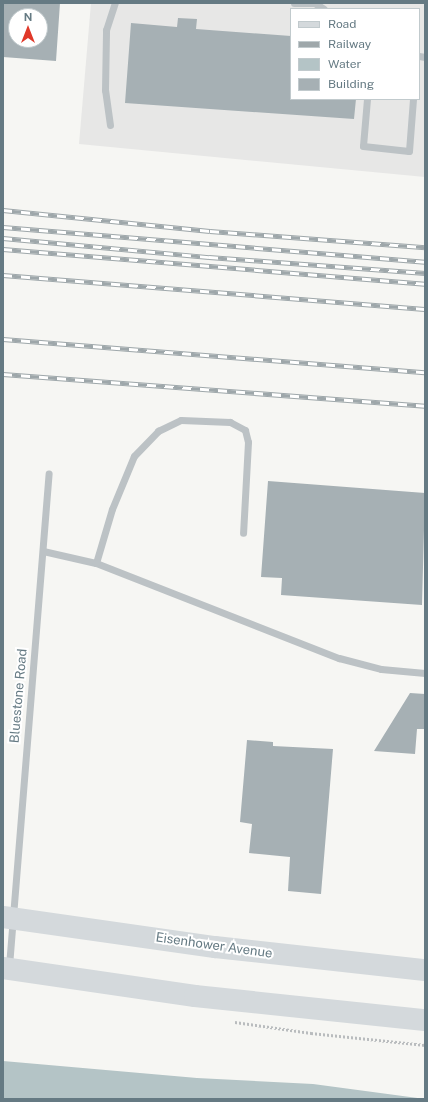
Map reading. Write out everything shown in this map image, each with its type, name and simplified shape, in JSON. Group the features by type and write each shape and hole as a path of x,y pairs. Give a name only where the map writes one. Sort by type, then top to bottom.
{"main road":[{"name":"Eisenhower Avenue","path":"8,917 223,948 425,970"},
{"path":"6,969 195,996 425,1020"}],"street":[{"path":"110,124 105,90 106,30 115,3"},
{"path":"294,3 316,4"},
{"path":"367,100 363,146 409,151 413,100"},
{"path":"96,563 109,516 134,456 158,431 181,420 230,422 245,430 248,442 243,534"},
{"name":"Bluestone Road","path":"6,969 8,917 49,474"},
{"path":"43,551 96,563 339,658 381,669 425,673"}],"shaded area":[{"path":"91,3 425,3 425,177 79,144"}],"water":[{"path":"3,1061 197,1078 313,1084 425,1099 3,1099"}],"building":[{"path":"3,3 60,3 56,61 3,57"},
{"path":"178,18 197,19 196,29 290,36 290,100 356,100 354,119 125,103 131,23 177,27"},
{"path":"268,481 425,493 422,605 281,595 282,578 261,577"},
{"path":"410,693 425,694 425,729 417,729 415,754 374,751"},
{"path":"247,740 273,742 273,746 333,749 321,894 288,891 290,857 249,853 252,824 240,822"}],"railway":[{"path":"3,210 210,231 425,247"},
{"path":"3,227 425,262"},
{"path":"3,238 209,257 425,273"},
{"path":"3,249 425,284"},
{"path":"3,275 425,309"},
{"path":"3,339 425,372"},
{"path":"3,374 425,406"}]}
